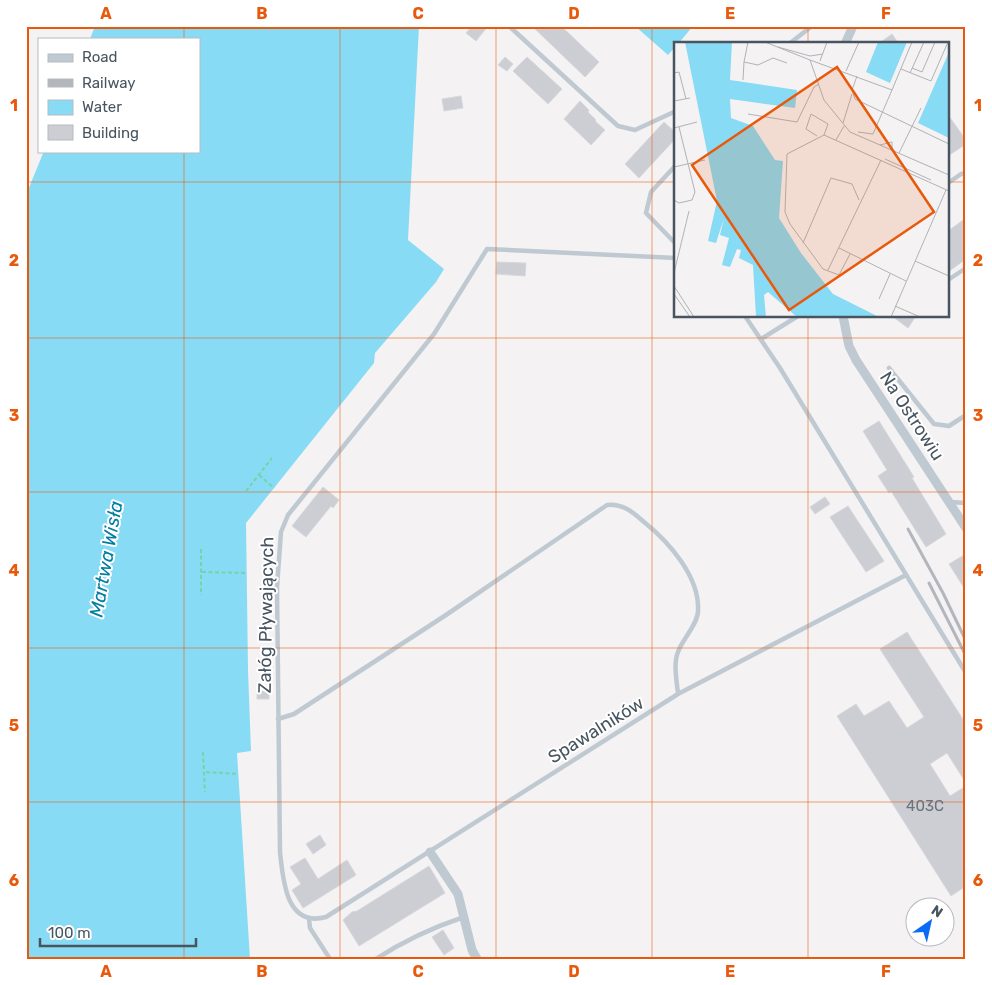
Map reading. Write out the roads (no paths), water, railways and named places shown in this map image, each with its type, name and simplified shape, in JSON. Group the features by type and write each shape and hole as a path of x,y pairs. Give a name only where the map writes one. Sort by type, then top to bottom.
{"street":[{"path":"846,42 853,26"},
{"name":"Na Ostrowiu","path":"843,318 849,346 856,360 964,524"},
{"path":"430,852 458,894 472,950 477,959"}],"lane":[{"path":"509,26 618,126 635,130 674,112"},
{"path":"792,42 812,26"},
{"path":"674,167 651,192 646,213 674,242"},
{"path":"950,183 966,173"},
{"name":"Załóg Pływających","path":"310,919 300,914 291,903 284,885 280,852 277,587 280,532 288,515 434,334 487,249 674,258"},
{"path":"950,279 966,268"},
{"path":"746,318 780,368 966,673"},
{"path":"760,339 795,318"},
{"path":"889,368 934,424 948,426 966,415"},
{"path":"949,502 966,503"},
{"path":"278,719 294,714 470,599 607,505 616,504 630,511 660,535 680,559 697,593 698,613 677,654 678,694"},
{"name":"Spawalników","path":"310,919 318,920 326,917 678,694 906,575"},
{"path":"376,959 431,928 464,917"},
{"path":"310,919 310,928 330,959"}],"water":[{"name":"Martwa Wisła","path":"95,26 419,26 408,240 444,269 436,282 375,353 374,363 246,523 251,751 237,753 250,959 26,959 26,195 44,152 200,152 200,38 90,38"},
{"path":"635,26 693,26 680,42 674,42 674,48 668,55"}],"railway":[{"path":"908,529 943,593 966,641"},
{"path":"929,583 966,656"}]}
